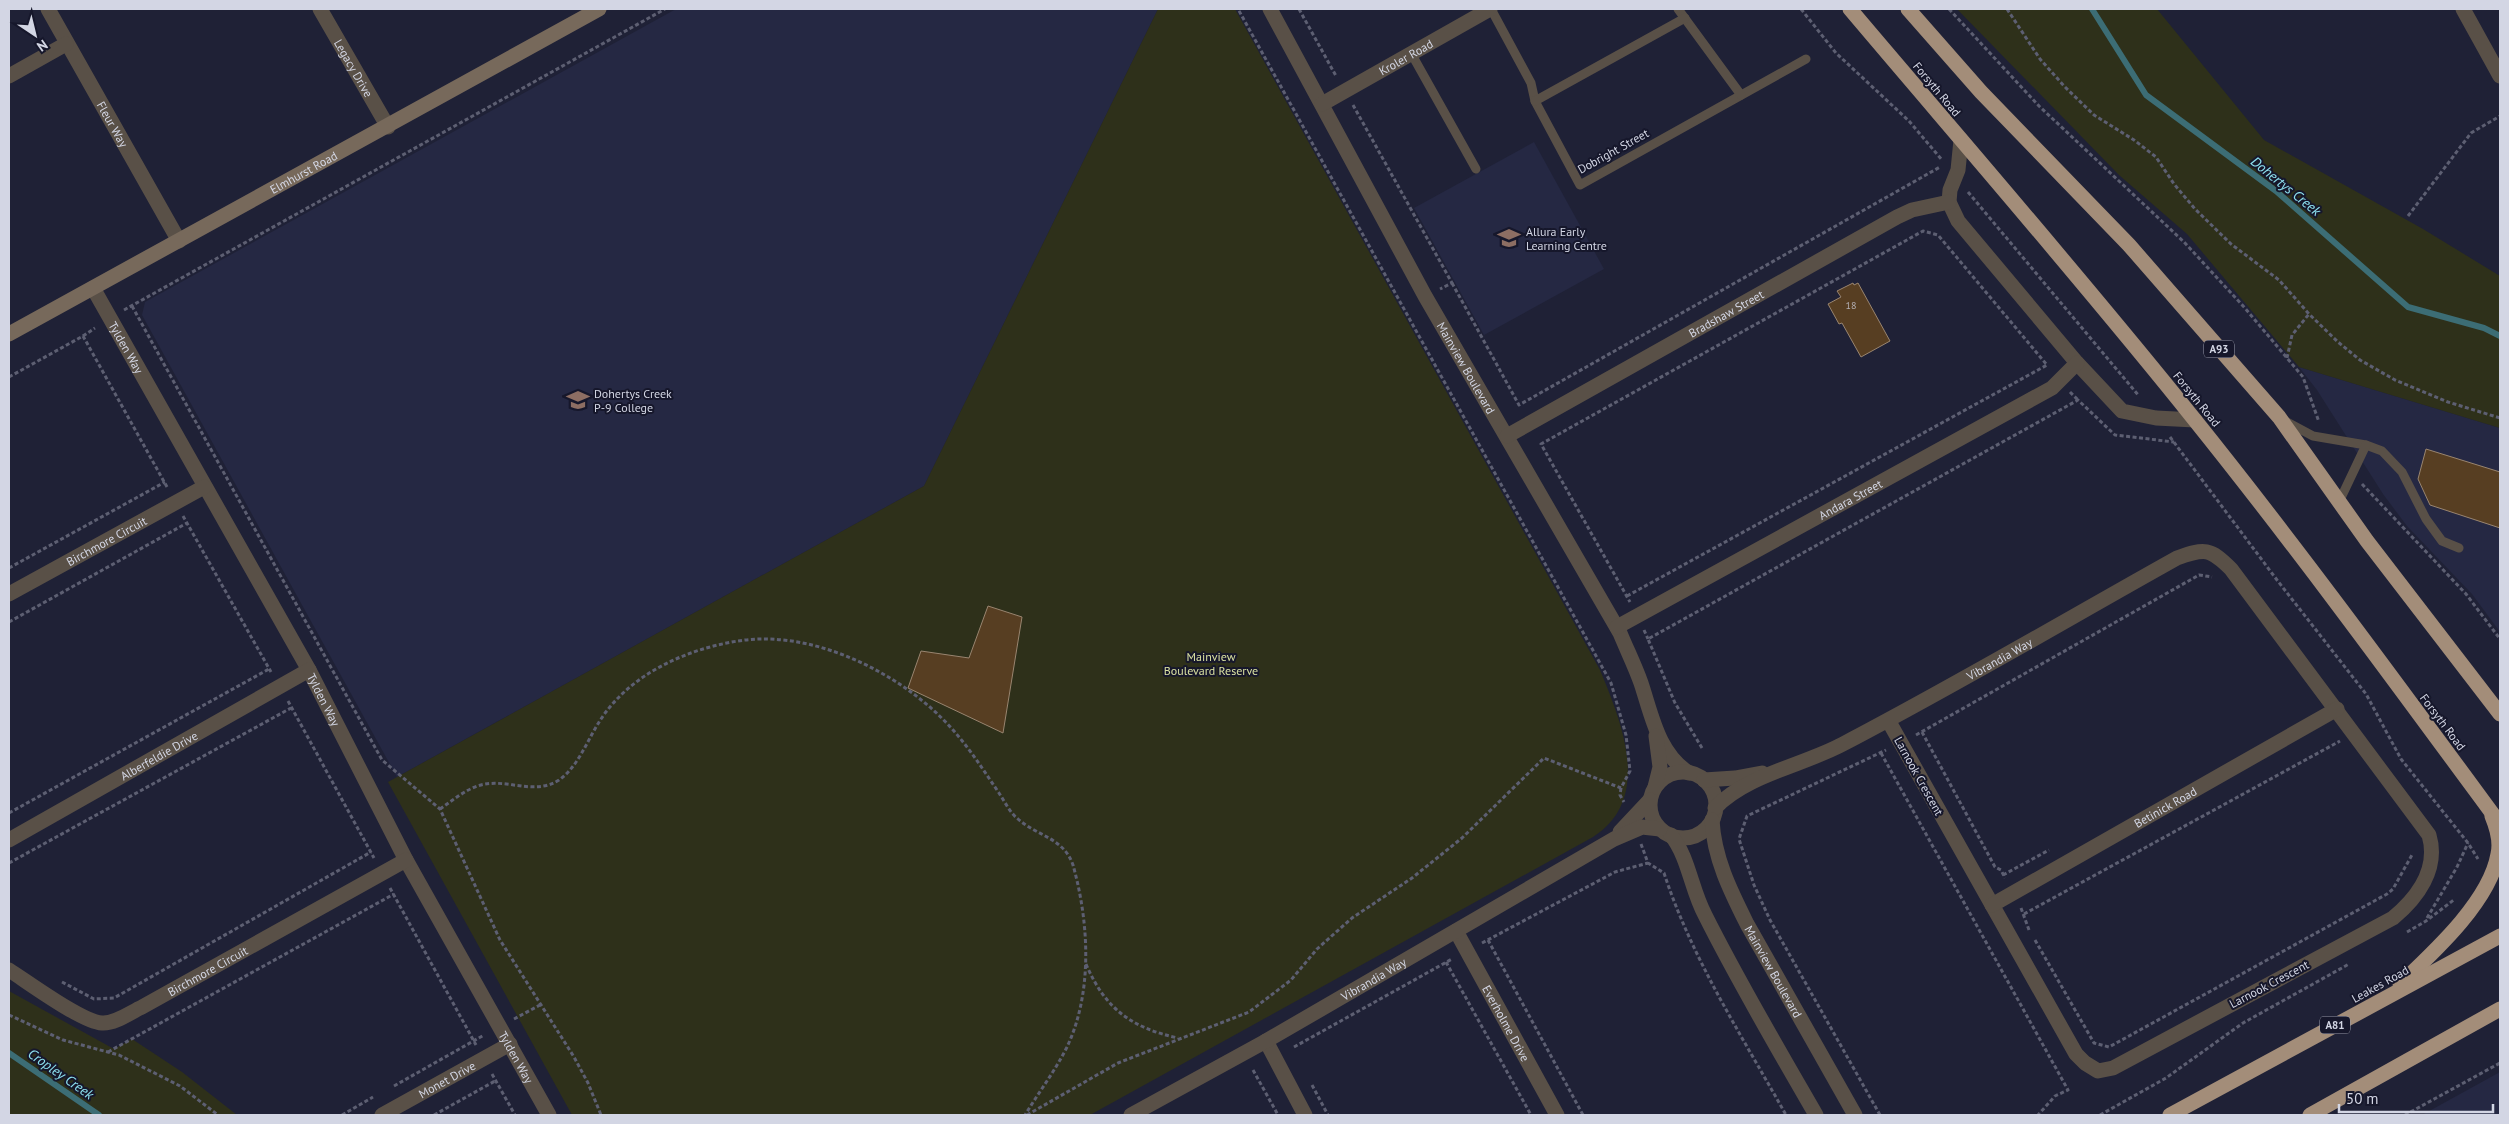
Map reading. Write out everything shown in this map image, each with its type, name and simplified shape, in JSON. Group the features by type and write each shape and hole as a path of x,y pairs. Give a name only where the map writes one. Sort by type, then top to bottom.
{"highway":[{"name":"Forsyth Road","path":"1850,9 2066,262 2195,420 2326,590 2500,824"},
{"name":"A93","path":"1908,9 1981,92 2129,245 2278,417 2339,502 2500,714"},
{"path":"2384,999 2460,923 2487,884 2498,854 2499,842 2497,829 2489,810"},
{"name":"Leakes Road","path":"2170,1115 2500,936"},
{"path":"2310,1115 2500,1009"}],"street":[{"name":"Fleur Way","path":"48,9 66,44 179,241"},
{"name":"Legacy Drive","path":"320,9 388,127"},
{"name":"Elmhurst Road","path":"9,334 388,127 599,9"},
{"name":"Mainview Boulevard","path":"1270,9 1425,296 1508,436 1617,627 1641,682 1655,728 1663,746 1680,767 1689,773"},
{"name":"Kroler Road","path":"1322,104 1490,9"},
{"path":"2463,9 2500,76"},
{"path":"9,76 66,44"},
{"path":"1961,140 1958,170 1950,190 1949,202 1958,221 2078,363 2122,411 2156,418 2195,420"},
{"name":"Bradshaw Street","path":"1508,436 1897,217 1912,210 1949,202"},
{"name":"Tylden Way","path":"94,288 204,487 309,670 406,860 549,1115"},
{"name":"Andara Street","path":"1617,627 2052,388 2078,363"},
{"name":"Birchmore Circuit","path":"9,594 204,487"},
{"name":"Larnook Crescent","path":"1888,720 2076,1054 2085,1063 2098,1071 2113,1068 2393,918 2409,905 2430,870 2433,849 2430,835 2230,569 2216,554 2204,550"},
{"name":"Vibrandia Way","path":"1714,814 1740,789 1834,749 2178,558 2204,550"},
{"name":"Alberfeldie Drive","path":"9,840 309,670"},
{"name":"Betinick Road","path":"1992,905 2337,709"},
{"name":"Mainview Boulevard","path":"1652,794 1660,767 1655,728"},
{"name":"Vibrandia Way","path":"1704,780 1735,778 1793,765"},
{"path":"1665,832 1682,838 1694,836 1704,829 1714,814 1713,792 1704,780 1689,773 1669,775 1652,794 1652,816 1665,832 1680,846 1702,910 1816,1115"},
{"name":"Vibrandia Way","path":"1614,839 1652,794"},
{"name":"Mainview Boulevard","path":"1714,814 1715,848 1735,901 1855,1115"},
{"name":"Vibrandia Way","path":"1131,1115 1266,1041 1614,839 1642,827 1665,832"},
{"name":"Birchmore Circuit","path":"9,970 76,1012 94,1021 108,1022 142,1008 406,860"},
{"name":"Everholme Drive","path":"1456,931 1557,1115"},
{"path":"1266,1041 1305,1115"},
{"name":"Monet Drive","path":"382,1115 510,1044"}],"lane":[{"name":"Dobright Street","path":"1490,9 1531,83 1535,101 1580,185 1806,59"},
{"path":"1678,9 1741,95"},
{"path":"1535,101 1685,18"},
{"path":"1411,53 1476,169"},
{"path":"2278,417 2313,436 2366,445 2382,451 2402,472 2426,519 2442,541 2459,548"},
{"path":"2339,502 2366,445"}],"path":[{"path":"83,336 111,317 665,9"},
{"path":"1026,1115 1118,1063 1178,1038 1223,1024 1248,1012 1291,980 1317,949 1352,918 1412,878 1462,838 1544,758 1621,788 1630,771 1626,735 1611,683 1401,308 1238,9"},
{"path":"1299,9 1519,405 1945,165"},
{"path":"1949,9 2039,106 2184,242 2287,358 2303,377 2326,438"},
{"path":"2007,9 2040,59 2065,87 2094,115 2134,140 2156,157 2174,184 2195,209 2231,244 2280,280 2309,314 2360,360 2395,380 2448,402 2500,418"},
{"path":"2408,216 2471,133 2500,116"},
{"path":"1923,231 1938,234 2047,365 1986,399 1626,596 1541,444 1923,231"},
{"path":"1401,308 1452,283"},
{"path":"132,306 382,760 440,809 500,940 574,1057 602,1115"},
{"path":"2287,358 2292,335 2309,314"},
{"path":"1702,748 1675,703 1648,639 2078,400 2115,434 2174,442"},
{"path":"2352,474 2466,594 2500,639"},
{"path":"9,568 164,482"},
{"path":"9,622 187,524"},
{"path":"440,809 463,794 482,785 498,784 540,787 557,781 572,770 602,717 625,692 642,678 689,653 718,644 747,640 780,639 810,645 880,671 936,712 958,736 1016,818 1056,840 1065,849 1072,862 1081,906 1085,962 1084,991 1067,1046 1026,1115"},
{"path":"9,813 270,669"},
{"path":"9,863 291,708"},
{"path":"1880,1115 1770,920 1754,885 1739,839 1747,816 1922,732"},
{"path":"2024,914 2340,741"},
{"path":"1881,753 2068,1090 2055,1096 2038,1115"},
{"path":"2399,936 2426,921 2457,867 2468,843"},
{"path":"60,980 94,999 114,998 371,852"},
{"path":"1244,1075 1446,962 1615,872 1648,863 1664,873 1677,913 1692,946 1786,1115"},
{"path":"108,1052 394,894"},
{"path":"1488,940 1583,1115"},
{"path":"2100,1115 2166,1078 2242,1024 2356,960"},
{"path":"1085,962 1092,979 1105,998 1121,1015 1138,1026 1178,1038"},
{"path":"1446,962 1530,1115"},
{"path":"391,1087 540,1005"},
{"path":"9,1015 63,1040 120,1055 180,1086 218,1115"},
{"path":"2405,1115 2500,1063"},
{"path":"1253,1070 1278,1115"},
{"path":"434,1115 495,1081"},
{"path":"342,1115 375,1097"}],"shaded area":[{"name":"Dohertys Creek P-9 College","path":"676,9 1158,9 924,486 397,777 142,315 145,302"},
{"name":"Allura Early Learning Centre","path":"1534,142 1604,269 1484,335 1414,208"},
{"path":"2299,367 2500,428 2500,632 2472,594 2407,526 2383,494 2317,390"},
{"path":"2500,1072 2500,1115 2422,1115"}],"green space":[{"name":"Mainview Boulevard Reserve","path":"1158,9 1235,9 1600,670 1617,713 1627,759 1627,781 1622,802 1611,821 1593,837 1090,1115 572,1115 388,782 924,486"},
{"path":"1957,9 2157,9 2264,140 2423,229 2500,276 2500,428 2299,367 2187,234 2119,175"},
{"path":"9,991 114,1049 132,1039 182,1072 237,1115 9,1115"}],"building":[{"path":"1853,283 1854,285 1858,283 1890,341 1861,357 1842,323 1839,324 1828,304 1841,297 1837,291"},
{"path":"2426,449 2500,472 2500,528 2430,505 2418,479"},
{"path":"988,606 1022,617 1003,733 908,688 921,651 969,658"}],"waterway":[{"name":"Dohertys Creek","path":"2092,9 2146,95 2276,191 2408,307 2484,328 2500,336"},
{"name":"Cropley Creek","path":"9,1053 99,1115"}],"place":[{"name":"Allura Early Learning Centre","path":"1509,238"},
{"name":"Dohertys Creek P-9 College","path":"578,400"}]}
